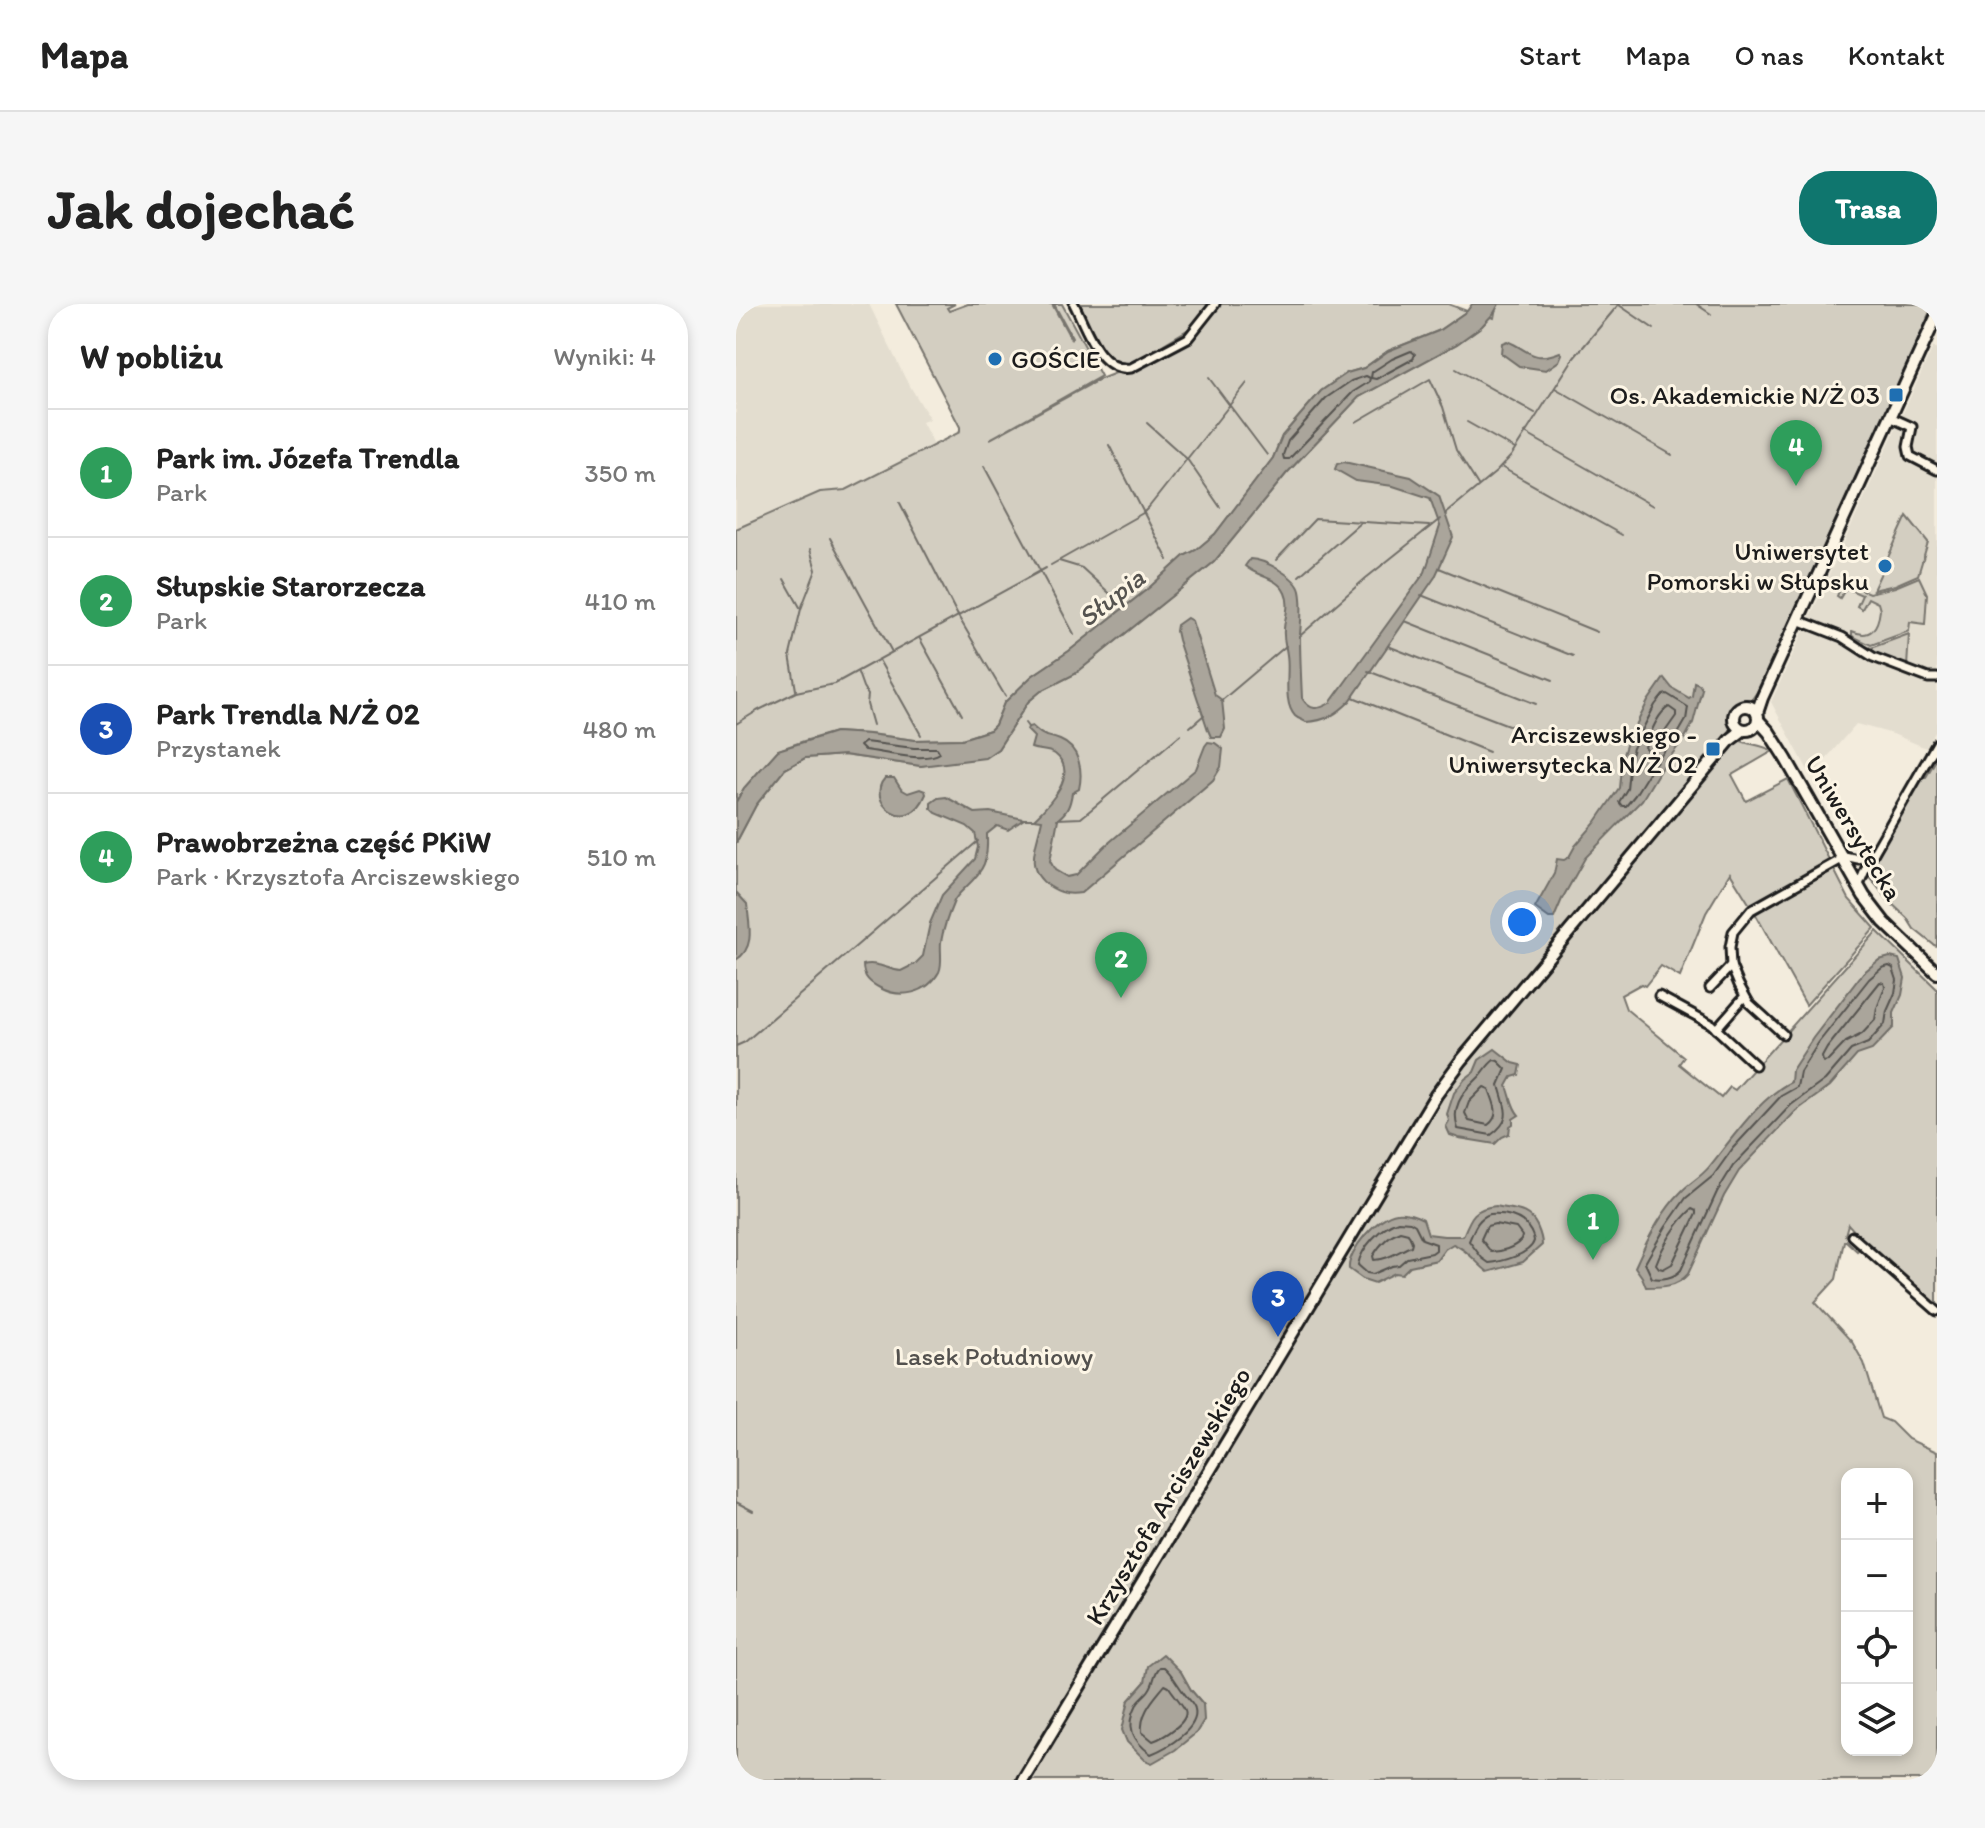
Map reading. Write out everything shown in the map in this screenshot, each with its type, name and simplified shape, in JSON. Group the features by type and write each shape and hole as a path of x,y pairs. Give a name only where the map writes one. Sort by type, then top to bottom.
{"street":[{"path":"1074,304 1101,356 1123,369 1131,368 1188,338 1215,304"},
{"name":"Krzysztofa Arciszewskiego","path":"1023,1780 1436,1095 1749,721 1890,417 1930,339 1937,315"},
{"path":"1890,417 1912,427 1908,450 1910,456 1937,470"},
{"path":"1798,620 1842,637 1873,657 1923,676 1937,678"},
{"name":"Uniwersytecka","path":"1749,721 1769,732 1858,887 1884,922 1937,973"},
{"path":"1858,887 1874,852 1937,743"},
{"path":"1783,1034 1744,997 1731,966 1733,934 1751,910 1841,857 1858,859 1874,852"},
{"path":"1710,988 1731,966"},
{"path":"1659,996 1706,1021 1755,1065"},
{"path":"1716,1029 1744,997"},
{"path":"1852,1236 1937,1311"}],"shaded area":[{"path":"736,304 869,304 905,378 930,419 922,422 934,445 846,490 820,492 736,529"},
{"name":"Uniwersytet Pomorski w Słupsku","path":"1933,347 1937,349 1937,729 1926,748 1893,734 1856,724 1811,776 1771,702"}],"green space":[{"path":"896,304 955,304 947,308 949,311 968,304 1052,304 1071,339 1054,304 1062,304 1101,376 990,439 1098,380 1176,349 1197,324 1132,363 1119,364 1107,358 1078,304 1210,304 1196,323 1213,304 1448,304 1467,311 1438,331 1388,351 1321,391 1282,436 1273,458 1215,534 1069,651 1032,676 1004,703 990,730 962,739 915,740 835,732 778,750 744,788 736,802 736,529 820,492 846,490 960,432"},
{"name":"Lasek Południowy","path":"1498,304 1928,304 1930,312 1927,318 1929,316 1757,692 1728,733 1739,740 1773,751 1732,775 1746,801 1788,779 1849,899 1875,928 1806,1005 1730,873 1706,913 1680,977 1661,966 1645,986 1641,984 1621,995 1626,1009 1684,1057 1679,1064 1721,1098 1730,1087 1735,1090 1877,931 1937,989 1937,1307 1848,1224 1845,1235 1859,1249 1857,1251 1844,1241 1836,1279 1815,1302 1852,1342 1864,1363 1881,1418 1891,1422 1908,1439 1937,1452 1937,1780 736,1780 736,843 756,805 785,769 805,758 844,755 921,766 998,749 1028,702 1041,691 1075,674 1214,562 1286,474 1359,397 1457,344 1490,317 1494,318","holes":["1181,1672 1203,1704 1129,1700 1145,1682"]},
{"path":"1907,516 1928,542 1918,575 1873,590"},
{"path":"1919,577 1927,594 1925,624 1910,622 1909,631 1871,645 1852,636 1852,631 1869,633 1877,622 1880,610 1878,603 1868,598 1862,609 1857,606 1862,595 1846,588 1840,598 1837,596 1843,582 1869,593"},
{"path":"1909,634 1907,667 1873,655 1859,644 1871,648"},
{"path":"1937,758 1937,946 1914,929 1867,874 1922,776 1926,777"}],"water":[{"path":"1472,304 1499,304 1482,326 1457,344 1359,397 1286,474 1214,562 1075,674 1041,691 1028,702 998,749 985,758 921,766 844,755 805,758 785,769 756,805 736,843 736,802 744,788 778,750 835,732 915,740 962,739 990,730 1004,703 1032,676 1069,651 1215,534 1273,458 1282,436 1321,391 1388,351 1438,331"},
{"path":"1507,341 1537,356 1562,354 1559,361 1546,370 1519,366 1501,353 1502,343"},
{"path":"1344,462 1411,477 1439,496 1453,537 1435,577 1350,701 1331,716 1306,722 1295,716 1289,703 1284,636 1287,598 1282,588 1272,580 1245,566 1250,559 1263,562 1287,575 1298,586 1301,602 1302,698 1311,707 1318,708 1330,703 1425,572 1440,526 1430,498 1393,486 1356,481 1335,469 1337,464"},
{"path":"1187,618 1192,621 1215,695 1222,700 1225,729 1221,737 1211,737 1178,640 1177,625"},
{"path":"1664,678 1672,688 1689,698 1694,682 1699,684 1702,689 1693,723 1642,800 1585,858 1554,918 1549,918 1535,908 1554,874 1557,859 1569,857 1619,788 1626,745 1648,701"},
{"path":"1032,726 1043,735 1067,744 1078,761 1081,775 1079,789 1072,793 1068,808 1058,819 1050,861 1055,870 1067,877 1076,875 1105,846 1196,769 1208,742 1223,749 1221,767 1213,780 1081,893 1064,893 1041,879 1034,864 1042,820 1034,819 1060,788 1064,770 1055,754 1031,748 1034,737 1027,730"},
{"path":"885,778 894,778 908,793 920,789 926,794 918,807 909,813 891,811 880,796 880,787"},
{"path":"946,797 975,813 990,812 1024,819 1008,830 997,826 987,834 984,864 956,897 948,916 941,942 940,969 934,979 921,990 905,994 888,991 868,979 863,965 873,964 901,971 915,964 923,956 930,923 942,895 975,859 978,847 975,833 931,808 931,803"},
{"path":"736,892 747,904 750,935 746,949 736,960"},
{"path":"1890,957 1899,959 1905,978 1894,1013 1894,1027 1872,1050 1857,1055 1830,1086 1796,1111 1739,1171 1688,1274 1674,1284 1646,1287 1635,1267 1667,1208 1706,1171 1757,1108 1791,1082 1792,1070 1813,1038 1863,973 1879,960"},
{"path":"1495,1049 1513,1063 1521,1065 1519,1075 1512,1077 1507,1086 1519,1115 1513,1119 1509,1134 1495,1144 1450,1135 1446,1126 1449,1121 1447,1114 1454,1093 1474,1072 1479,1060"},
{"path":"1496,1206 1525,1213 1537,1226 1542,1245 1523,1262 1488,1272 1453,1244 1437,1260 1410,1266 1402,1274 1395,1273 1375,1283 1349,1269 1358,1244 1389,1215 1404,1213 1423,1219 1428,1234 1463,1236 1474,1214"},
{"path":"1163,1654 1181,1672 1203,1704 1204,1720 1196,1733 1152,1763 1127,1742 1122,1730 1129,1700 1145,1682 1148,1666"}],"waterway":[{"path":"1445,514 1511,456 1573,359 1619,304"},
{"path":"1696,304 1711,314"},
{"path":"1619,305 1654,329"},
{"path":"1456,369 1535,413"},
{"path":"1209,378 1267,455"},
{"path":"1356,422 1430,379 1443,407 1456,450 1478,485"},
{"path":"1051,565 1143,513 1247,383"},
{"path":"1555,388 1672,455"},
{"path":"1467,422 1515,449"},
{"path":"1147,423 1187,459 1220,507"},
{"path":"1525,433 1653,506"},
{"path":"1109,445 1168,560"},
{"name":"Słupia","path":"984,466 1074,634"},
{"path":"1501,467 1622,535"},
{"path":"900,503 958,616 1005,696"},
{"path":"1276,560 1315,519 1429,526"},
{"path":"1301,635 1440,519"},
{"path":"1299,576 1361,522"},
{"path":"830,538 892,652"},
{"path":"796,690 790,655 801,609 816,570 810,549"},
{"name":"Słupia","path":"1059,561 1082,568 1119,602"},
{"path":"736,724 796,692 834,684 1046,568"},
{"path":"1439,568 1597,632"},
{"path":"784,579 801,609"},
{"path":"1421,595 1573,656"},
{"path":"1405,621 1553,680"},
{"path":"920,639 962,715"},
{"path":"1221,701 1286,646"},
{"path":"1388,646 1536,704"},
{"path":"879,660 921,735"},
{"path":"1368,671 1516,728"},
{"path":"858,673 868,695 867,704 873,725"},
{"path":"1353,697 1489,752"},
{"path":"1190,727 1204,715"},
{"path":"1025,723 1028,727"},
{"path":"1057,819 1081,818 1181,734"},
{"path":"1021,819 1035,819"},
{"path":"736,1046 745,1042 978,841"},
{"path":"736,1502 753,1511"}],"place":[{"name":"GOŚCIE","path":"995,359"},
{"name":"Os. Akademickie N/Ż 03","path":"1896,395"},
{"name":"Prawobrzeżna część PKiW","path":"1796,486"},
{"name":"Uniwersytet Pomorski w Słupsku","path":"1885,566"},
{"name":"Arciszewskiego - Uniwersytecka N/Ż 02","path":"1713,749"},
{"name":"Słupskie Starorzecza","path":"1121,998"},
{"name":"Park im. Józefa Trendla","path":"1593,1260"},
{"name":"Park Trendla N/Ż 02","path":"1278,1337"}]}
